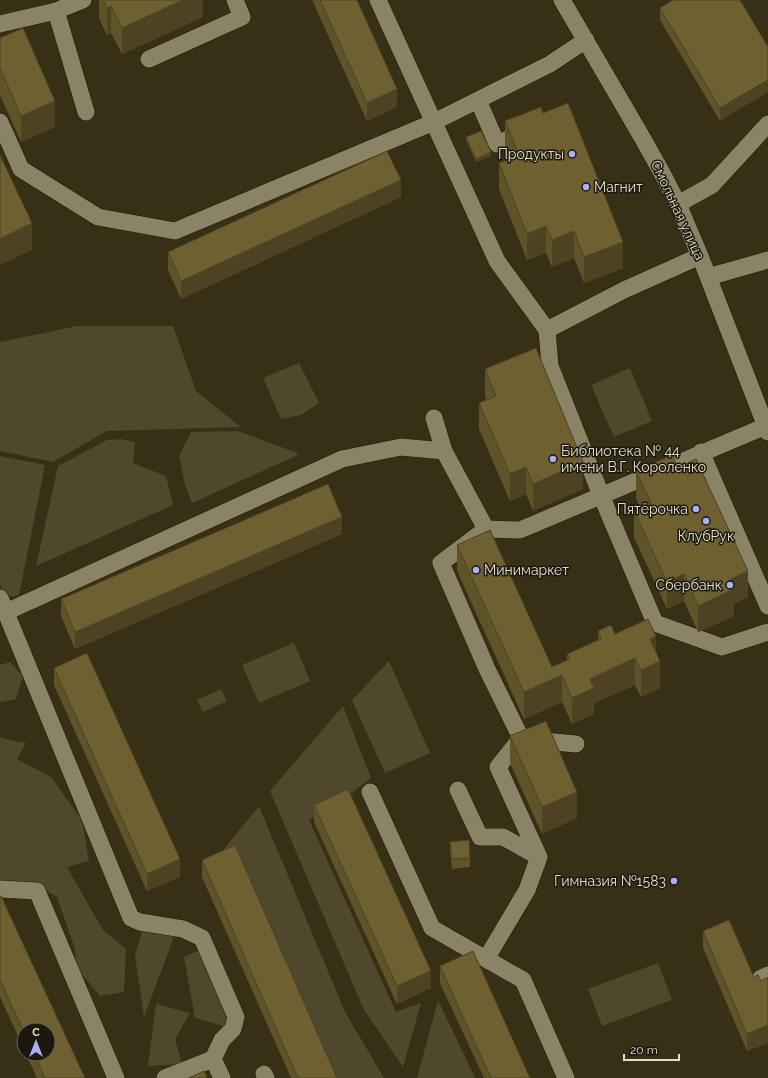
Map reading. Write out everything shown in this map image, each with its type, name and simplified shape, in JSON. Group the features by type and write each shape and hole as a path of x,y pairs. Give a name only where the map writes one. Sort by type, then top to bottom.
{"street":[{"path":"0,24 56,11 83,0"},
{"path":"150,59 242,17 235,0"},
{"path":"378,0 497,261 547,330 550,366 601,495 656,624 722,647 768,632"},
{"name":"Смольная улица","path":"562,0 662,173 678,204 700,256 767,429"},
{"path":"56,11 86,112"},
{"path":"0,122 21,169 98,217 175,231 434,122 550,64 586,40"},
{"path":"478,100 497,144 543,124"},
{"path":"678,204 712,185 768,124"},
{"path":"547,330 624,290 700,256"},
{"path":"708,277 768,260"},
{"path":"434,418 444,451 486,529"},
{"path":"521,738 487,669 441,563 486,529 520,530 701,452 767,429"},
{"path":"165,1078 213,1059 222,1040 233,1029 236,1017 202,938 184,929 140,922 131,918 3,605 342,459 401,447 444,451"},
{"path":"701,452 768,606"},
{"path":"521,738 576,744"},
{"path":"486,959 528,890 539,857 498,767 521,738"},
{"path":"458,790 480,837 503,837 539,857"},
{"path":"370,792 432,928 523,980 566,1078"},
{"path":"0,889 37,891 116,1078"},
{"path":"213,1059 222,1078"}],"shaded area":[{"path":"77,326 173,326 196,391 241,427 107,431 53,462 0,451 0,342"},
{"path":"299,363 319,403 301,415 281,419 263,378"},
{"path":"630,368 652,421 614,437 591,385"},
{"path":"238,431 300,454 192,503 185,485 179,456 191,432"},
{"path":"121,439 135,442 133,463 166,476 173,505 36,566 58,466 107,440"},
{"path":"0,456 45,465 19,595 6,598 0,584"},
{"path":"294,643 310,681 259,703 242,665"},
{"path":"389,661 430,753 385,773 352,700"},
{"path":"10,662 23,676 16,699 0,702 0,665"},
{"path":"221,689 227,701 203,712 197,700"},
{"path":"343,706 371,778 353,792 309,820 396,1012 421,1003 403,1067 364,1010 270,791"},
{"path":"0,737 26,743 17,759 51,777 82,820 89,861 67,867 103,930 126,949 124,992 100,996 76,967 75,949 57,897 40,887 2,883 0,878"},
{"path":"259,806 345,1012 384,1078 335,1078 238,852 224,849"},
{"path":"143,928 175,934 144,1017 135,955"},
{"path":"200,950 229,1012 227,1027 195,1018 184,957"},
{"path":"658,963 672,1000 602,1026 588,989"},
{"path":"438,1000 475,1078 417,1078"},
{"path":"156,1004 190,1013 175,1039 182,1064 148,1066"}],"building":[{"path":"103,0 183,0 122,28 111,6 107,8"},
{"path":"320,0 357,0 397,89 367,103"},
{"path":"673,0 740,0 768,47 768,80 720,108 660,8"},
{"path":"23,28 55,101 21,116 0,68 0,38"},
{"path":"568,103 623,242 584,257 574,231 552,240 546,226 527,234 499,163 519,155 505,121 541,107 543,113"},
{"path":"481,131 491,152 476,159 466,137"},
{"path":"387,151 401,180 181,281 168,252"},
{"path":"0,155 32,223 0,239"},
{"path":"536,348 583,462 533,484 526,467 510,474 479,403 496,396 485,369"},
{"path":"672,455 678,468 696,459 748,571 729,580 734,589 698,606 684,574 667,582 634,511 651,503 636,471"},
{"path":"328,484 342,517 75,632 61,599"},
{"path":"490,530 552,667 570,659 567,654 601,639 598,631 611,625 615,634 648,619 656,636 650,639 660,661 641,670 635,658 590,679 594,688 572,698 562,675 524,692 457,545"},
{"path":"87,653 180,859 147,874 54,668"},
{"path":"546,721 577,792 542,807 510,736"},
{"path":"348,789 431,971 397,986 314,805"},
{"path":"469,840 470,858 452,859 450,842"},
{"path":"235,845 337,1078 298,1078 202,860"},
{"path":"1,896 85,1078 45,1078 38,1062 56,1062 56,1022 19,1022 0,980"},
{"path":"729,920 754,977 758,975 761,981 768,977 768,1025 747,1034 703,931"},
{"path":"473,951 530,1078 491,1078 440,966"},
{"path":"204,1071 207,1078 189,1078"}],"place":[{"name":"Продукты","path":"572,154"},
{"name":"Магнит","path":"586,187"},
{"name":"Библиотека № 44 имени В.Г. Короленко","path":"553,459"},
{"name":"Пятёрочка","path":"696,509"},
{"name":"КлубРук","path":"706,521"},
{"name":"Минимаркет","path":"476,570"},
{"name":"Сбербанк","path":"730,585"},
{"name":"Гимназия №1583","path":"674,881"}]}
